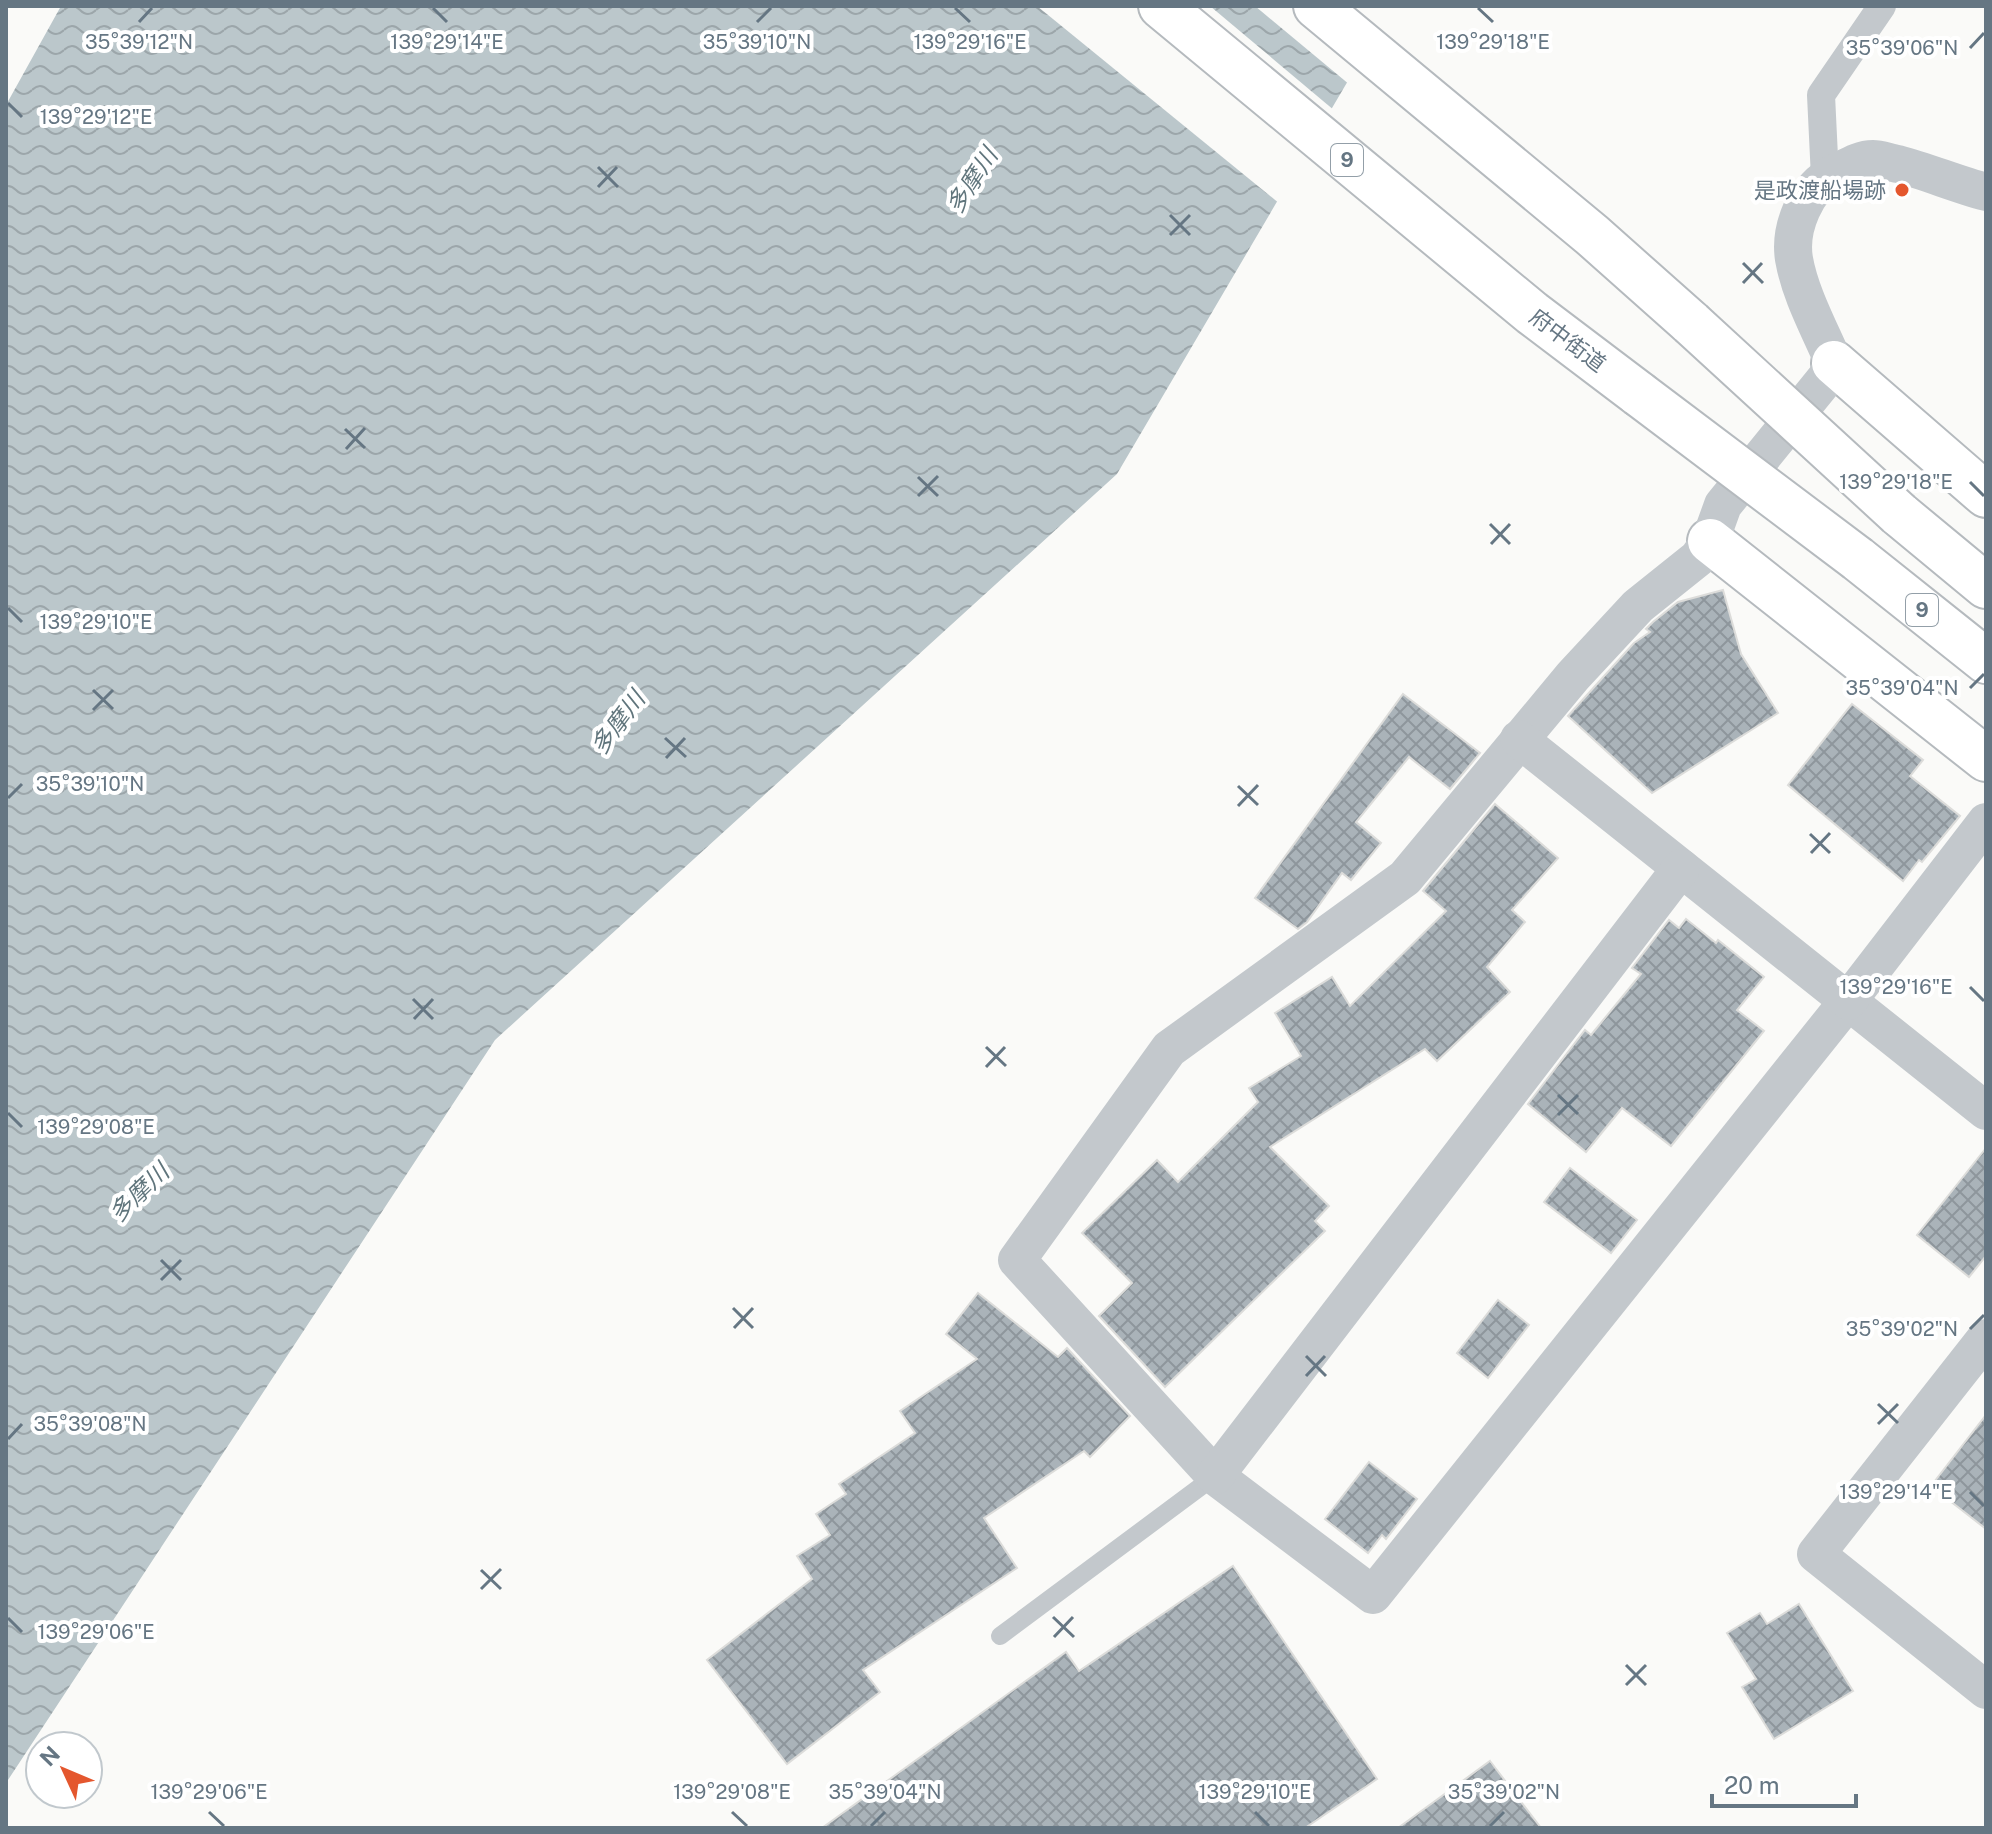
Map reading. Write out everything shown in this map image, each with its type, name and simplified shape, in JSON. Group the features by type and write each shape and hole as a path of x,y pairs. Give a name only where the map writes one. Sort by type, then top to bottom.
{"main road":[{"name":"府中街道","path":"1161,6 1532,313 1858,559 1986,661"},
{"path":"1316,6 1592,235 1899,514 1986,586"},
{"path":"1834,363 1986,495"},
{"path":"1710,541 1986,759"}],"street":[{"path":"1825,178 1821,95 1882,6"},
{"path":"1986,192 1954,183 1932,172 1874,159 1858,162 1825,178 1812,189 1801,212 1793,257 1834,363 1826,378 1723,505 1710,541 1698,558 1638,606 1519,739 1405,878 1169,1049 1017,1260 1215,1476 1373,1595 1848,1001 1986,822"},
{"path":"1519,739 1986,1111"},
{"path":"1215,1476 1681,868"},
{"path":"1986,1338 1816,1554 1986,1690"}],"lane":[{"path":"1000,1636 1215,1476"}],"water":[{"name":"多摩川","path":"61,6 1392,6 1117,474 495,1040 41,1730 24,1730 24,1756 6,1783 6,105"}],"pier":[{"path":"1037,6 1210,6 1335,111 1280,204"},
{"path":"1255,6 1396,6 1350,85"}],"building":[{"path":"1723,590 1741,654 1778,713 1652,793 1568,716 1634,643 1650,632 1646,629 1653,622 1678,602"},
{"path":"1403,694 1480,753 1450,789 1409,757 1356,822 1381,843 1351,880 1342,873 1307,922 1298,929 1255,898"},
{"path":"1852,704 1923,760 1910,776 1960,816 1903,881 1788,785"},
{"path":"1495,804 1558,858 1512,910 1525,922 1487,967 1510,992 1437,1061 1425,1049 1270,1147 1329,1206 1315,1221 1325,1231 1165,1387 1099,1316 1132,1283 1082,1233 1157,1160 1178,1182 1258,1102 1249,1088 1301,1056 1275,1013 1332,977 1350,1006 1446,911 1423,891"},
{"path":"1686,919 1764,977 1737,1010 1764,1031 1671,1146 1622,1108 1586,1152 1528,1104 1585,1030 1591,1035 1641,974 1632,968 1669,920 1679,928"},
{"path":"1986,1148 1986,1256 1969,1277 1917,1235"},
{"path":"1570,1168 1637,1220 1611,1253 1544,1202"},
{"path":"978,1293 1058,1357 1067,1348 1130,1416 1090,1457 1084,1451 984,1518 1017,1568 863,1670 880,1692 787,1764 707,1660 812,1579 797,1556 830,1535 816,1514 846,1494 839,1484 915,1433 900,1411 977,1359 946,1334"},
{"path":"1498,1300 1529,1325 1488,1378 1457,1353"},
{"path":"1986,1415 1986,1529 1931,1486"},
{"path":"1369,1462 1417,1499 1386,1539 1382,1535 1368,1553 1325,1519"},
{"path":"1233,1566 1377,1779 1305,1828 822,1828 1066,1652 1079,1671"},
{"path":"1799,1604 1853,1691 1774,1739 1742,1687 1756,1679 1727,1633 1760,1613 1767,1624"},
{"path":"1490,1761 1541,1828 1398,1828"}],"place":[{"name":"是政渡船場跡","path":"1902,190"}]}
